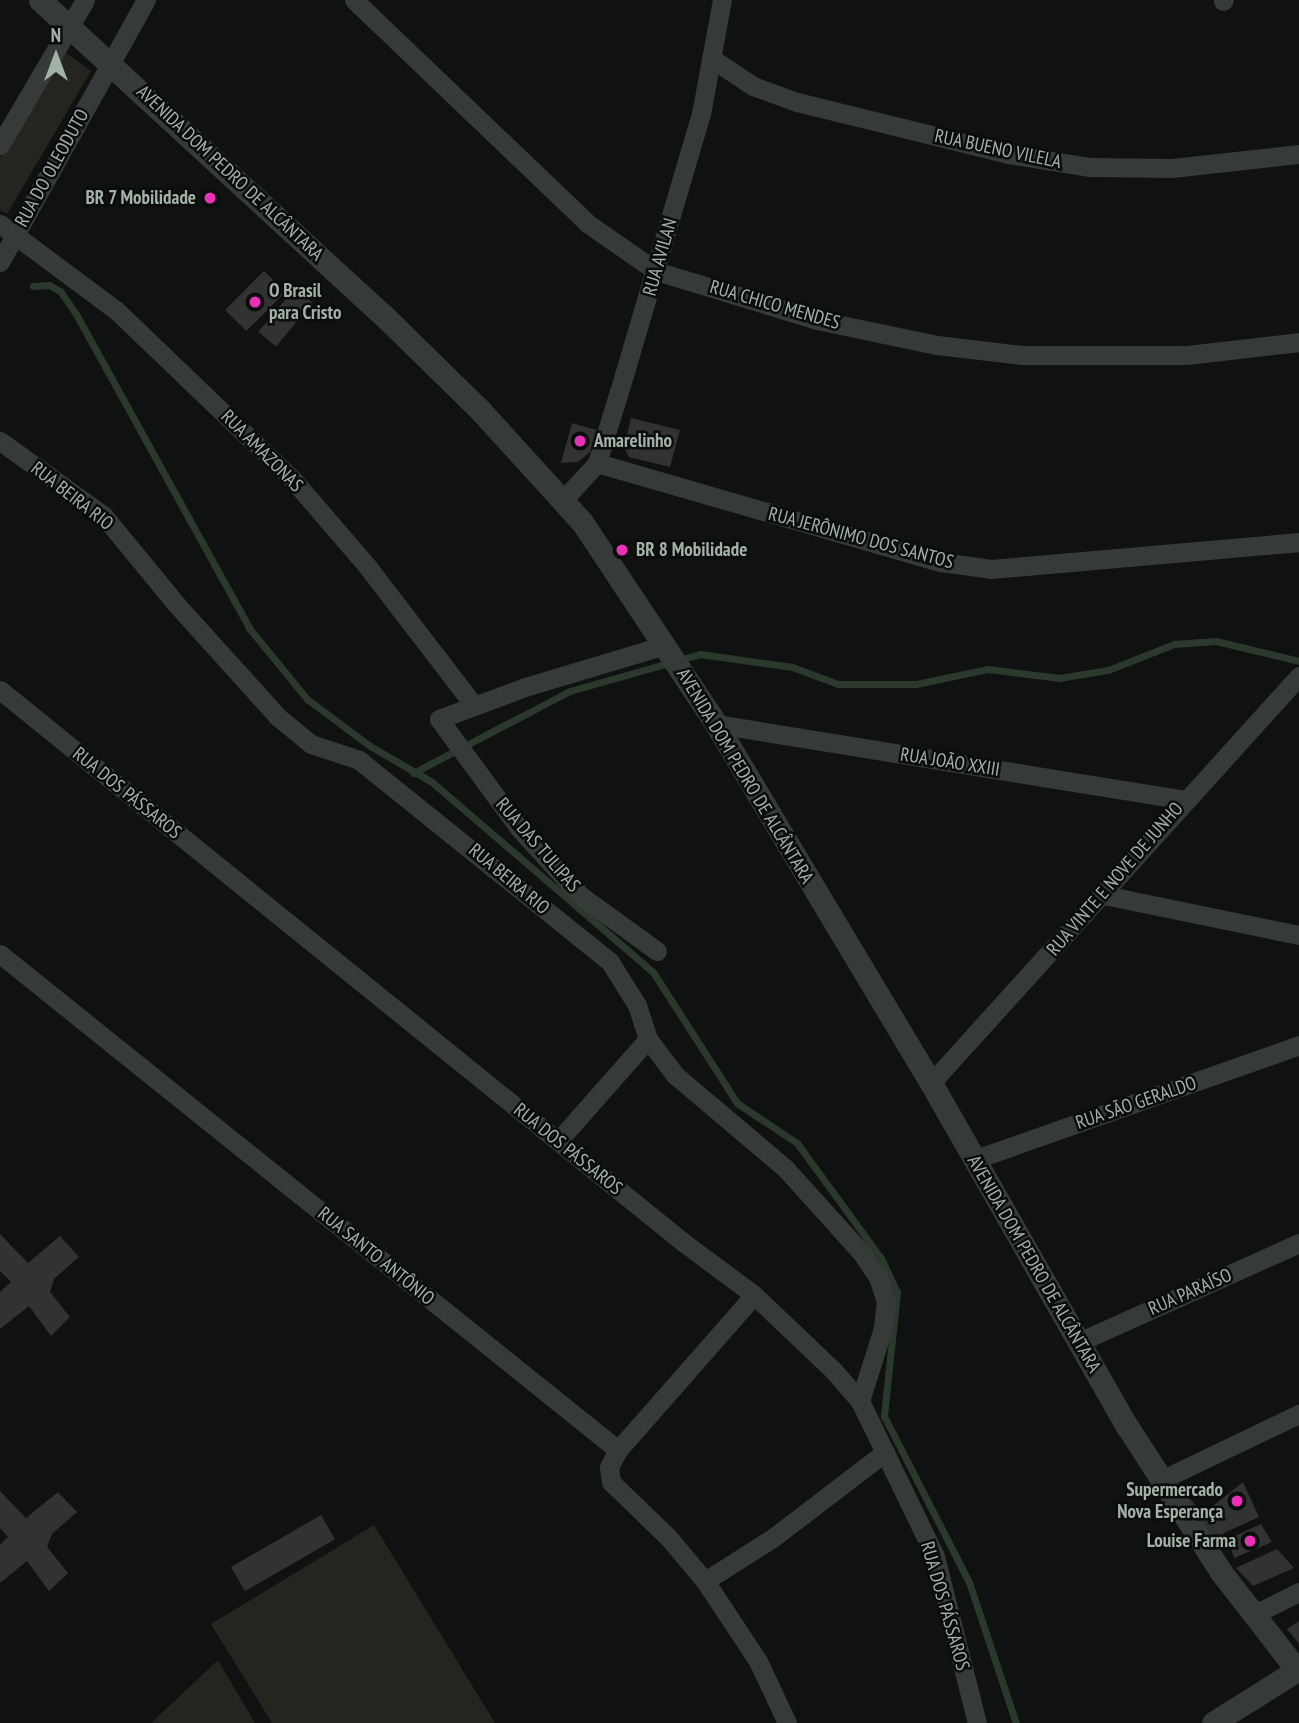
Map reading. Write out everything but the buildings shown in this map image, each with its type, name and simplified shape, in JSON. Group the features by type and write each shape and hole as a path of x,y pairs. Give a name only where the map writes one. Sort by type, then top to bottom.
{"street":[{"name":"AVENIDA DOM PEDRO DE ALCÂNTARA","path":"40,0 71,25 382,314 564,499 716,724 931,1083 973,1160 1161,1480 1220,1572 1298,1671"},
{"path":"0,145 85,0"},
{"name":"RUA DO OLEODUTO","path":"0,262 8,229 146,0"},
{"name":"RUA CHICO MENDES","path":"354,0 587,223 656,271 817,320 937,345 1022,355 1187,355 1299,342"},
{"name":"RUA AVILAN","path":"564,499 597,463 701,114 722,0"},
{"name":"RUA BUENO VILELA","path":"711,58 753,86 797,102 1009,154 1089,167 1172,168 1299,153"},
{"name":"RUA AMAZONAS","path":"8,229 117,310 294,481 367,566 473,704"},
{"name":"RUA BEIRA RIO","path":"0,441 103,515 278,717 311,744 359,760 610,962 637,1005 648,1039 675,1075 785,1168 861,1252 878,1277 886,1302 883,1328 860,1401"},
{"name":"RUA JERÔNIMO DOS SANTOS","path":"597,463 941,562 991,569 1299,542"},
{"path":"473,704 669,651"},
{"name":"RUA VINTE E NOVE DE JUNHO","path":"931,1083 1299,677"},
{"name":"RUA DOS PÁSSAROS","path":"0,690 558,1141 754,1295 860,1401 934,1556 977,1723"},
{"name":"RUA DAS TULIPAS","path":"473,704 443,725 519,828 581,895 657,951"},
{"name":"RUA JOÃO XXIII","path":"716,724 1185,800"},
{"path":"1104,895 1299,935"},
{"name":"RUA SANTO ANTÔNIO","path":"0,954 618,1450"},
{"path":"558,1141 648,1039"},
{"name":"RUA SÃO GERALDO","path":"973,1160 1299,1045"},
{"name":"RUA PARAÍSO","path":"1081,1341 1299,1243"},
{"path":"754,1295 618,1450 609,1467 611,1482 668,1537 705,1581 758,1661 787,1723"},
{"path":"1161,1480 1299,1414"},
{"path":"705,1581 774,1538 885,1452"},
{"path":"1255,1614 1299,1592"},
{"path":"1213,1723 1298,1671"}],"shaded area":[{"path":"63,51 91,71 7,214 0,210 0,157"},
{"path":"374,1525 495,1723 272,1723 211,1624"},
{"path":"218,1660 255,1723 151,1723"}],"waterway":[{"path":"33,286 49,285 60,291 76,314 249,628 307,699 370,746 432,782 653,972 737,1103 797,1143 881,1258 897,1292 884,1416 969,1582 1016,1723"},
{"path":"413,773 570,691 700,654 792,667 838,684 916,684 988,669 1059,678 1108,670 1174,644 1216,641 1299,661"}],"place":[{"name":"BR 7 Mobilidade","path":"210,198"},
{"name":"O Brasil para Cristo","path":"255,302"},
{"name":"Amarelinho","path":"580,441"},
{"name":"BR 8 Mobilidade","path":"622,550"},
{"name":"Supermercado Nova Esperança","path":"1237,1501"},
{"name":"Louise Farma","path":"1250,1541"}]}
